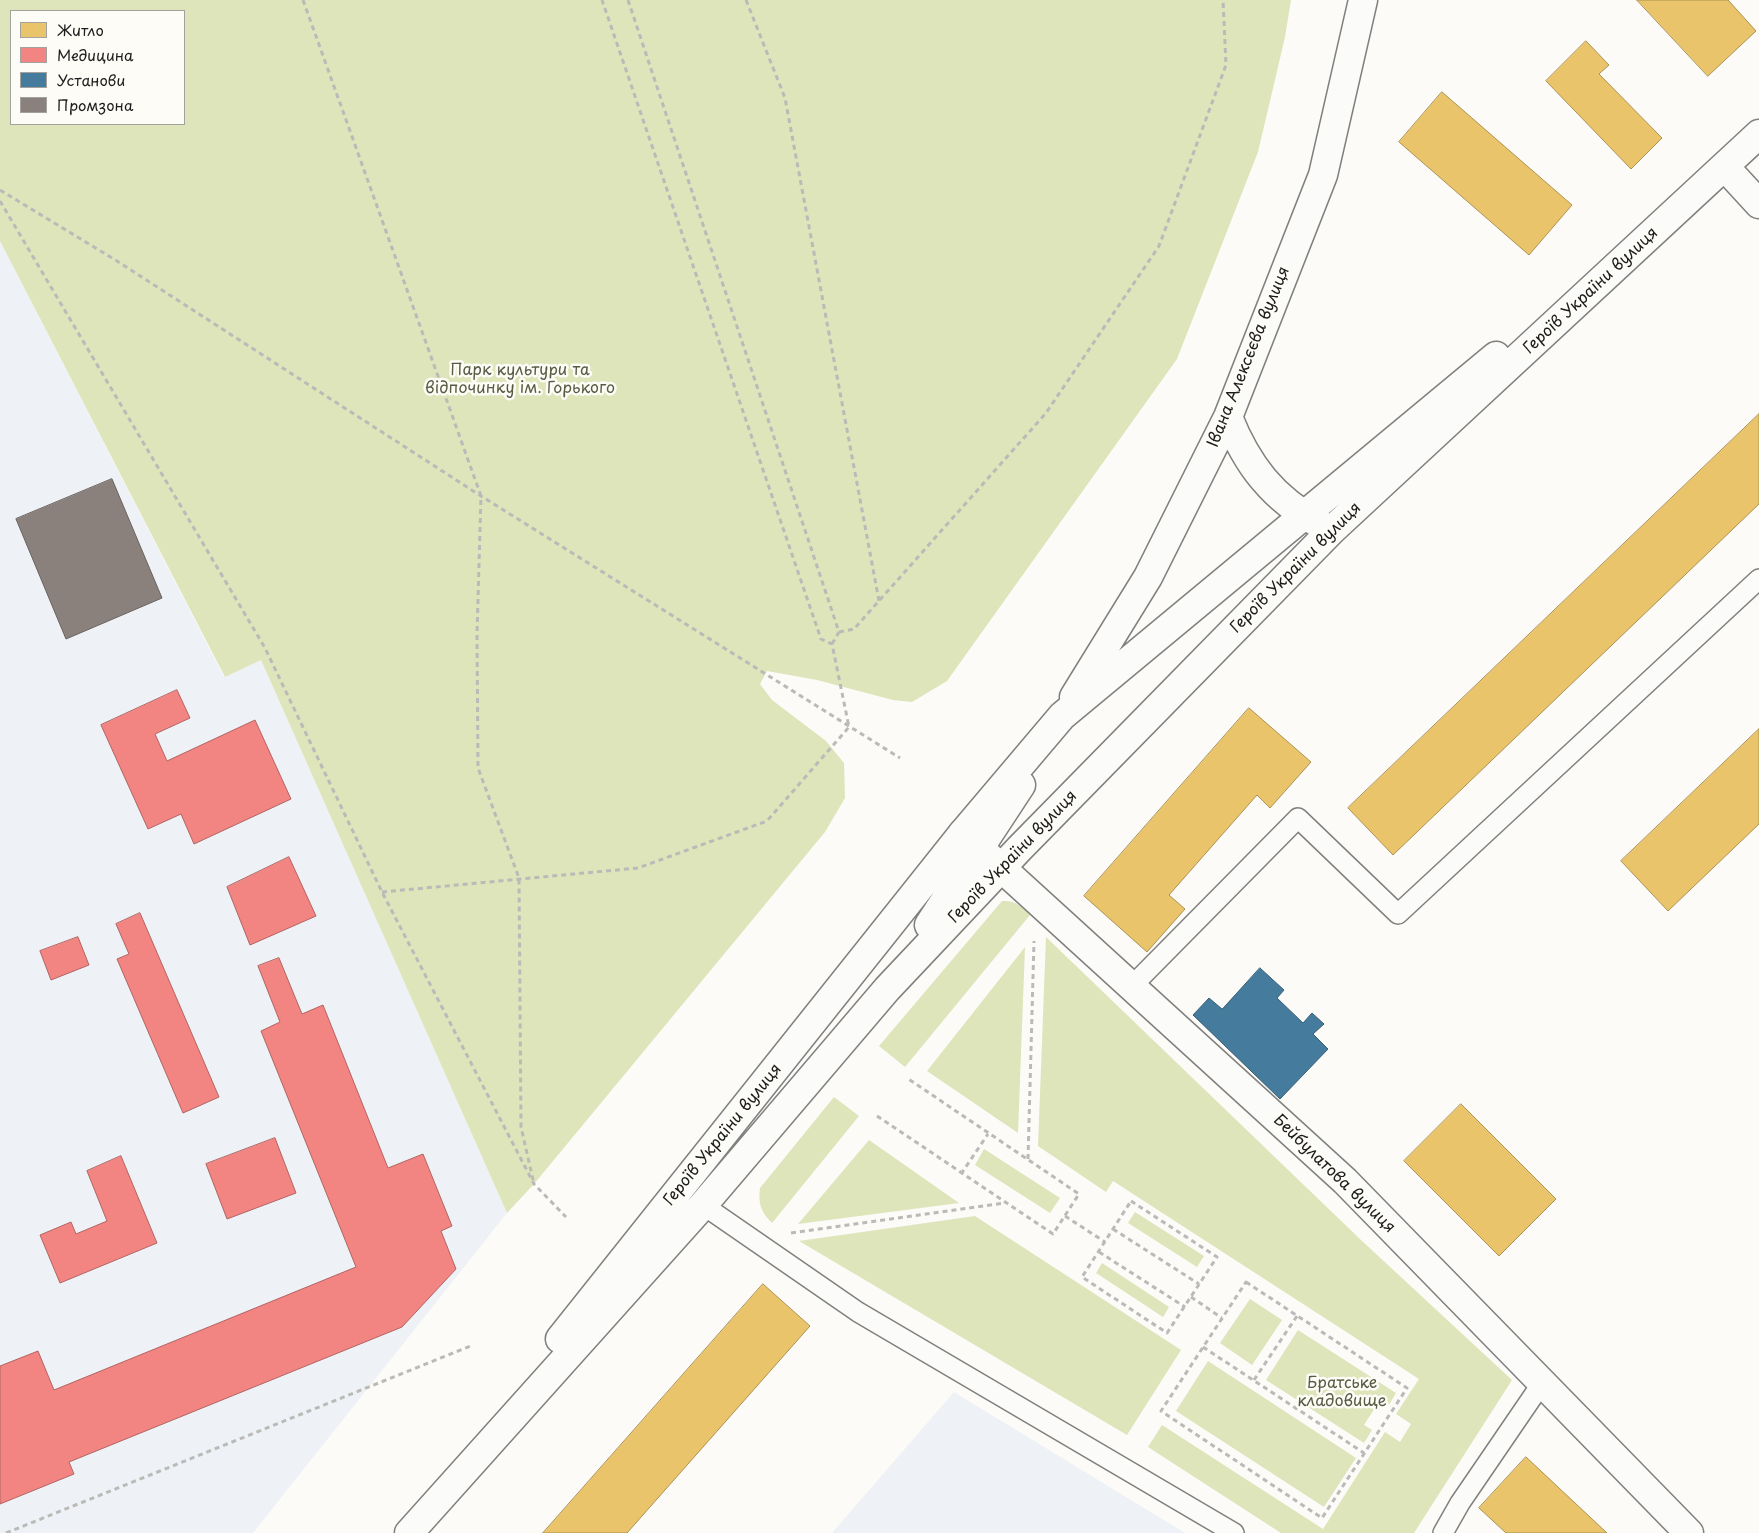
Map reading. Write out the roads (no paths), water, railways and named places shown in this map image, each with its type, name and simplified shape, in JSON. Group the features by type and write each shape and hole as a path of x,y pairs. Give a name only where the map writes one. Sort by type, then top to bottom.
{"main road":[{"name":"Івана Алексєєва вулиця","path":"1062,716 1148,577 1228,417 1323,175 1363,0"},
{"name":"Героїв України вулиця","path":"407,1533 703,1205 887,988 1002,868 1332,530 1759,134"},
{"path":"1725,167 1759,204"},
{"name":"Героїв України вулиця","path":"407,1533 972,841 1062,716 1725,167"},
{"path":"1228,417 1250,463 1284,500 1304,516 1332,530"},
{"name":"Героїв України вулиця","path":"887,988 972,841"},
{"name":"Бейбулатова вулиця","path":"972,841 1345,1181 1689,1533"}],"lane":[{"path":"1132,986 1298,818 1398,914 1759,579"},
{"path":"703,1205 858,1312 1234,1533"},
{"path":"1443,1533 1460,1504 1542,1383"}],"park label":[{"name":"Парк культури та відпочинку ім. Горького","path":"520,380"},
{"name":"Братське кладовище","path":"1342,1393"}]}
